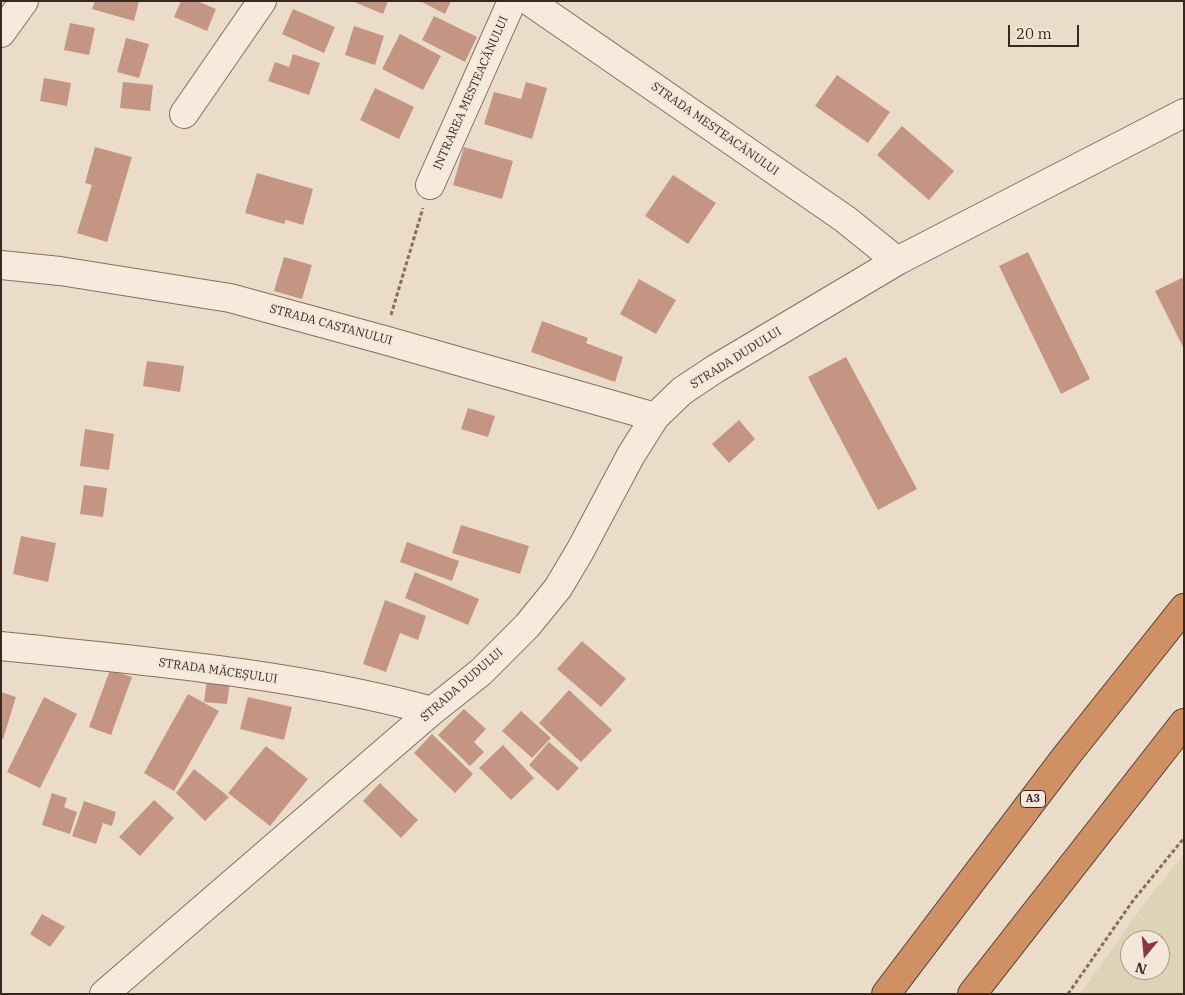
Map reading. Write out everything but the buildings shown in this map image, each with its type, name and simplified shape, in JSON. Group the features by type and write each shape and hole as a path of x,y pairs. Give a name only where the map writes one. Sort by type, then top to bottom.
{"highway":[{"name":"A3","path":"886,994 1067,755 1184,608"},
{"path":"972,994 1184,723"}],"street":[{"path":"1,33 24,1"},
{"path":"184,114 262,1"},
{"name":"INTRAREA MESTEACĂNULUI","path":"430,184 512,1"},
{"name":"STRADA MESTEACĂNULUI","path":"529,1 845,219 897,261"},
{"name":"STRADA DUDULUI","path":"104,994 432,711 481,672 527,626 558,588 631,455 655,417 682,391 715,369 897,261 1184,113"},
{"name":"STRADA CASTANULUI","path":"1,264 60,271 230,298 655,417"},
{"name":"STRADA MĂCEȘULUI","path":"1,646 231,672 328,687 432,711"}],"path":[{"path":"384,340 430,184"},
{"path":"1068,994 1132,902 1184,838"}],"shaded area":[{"path":"1184,854 1184,994 1080,994 1120,938 1120,980 1170,980 1170,930 1126,930"}]}
